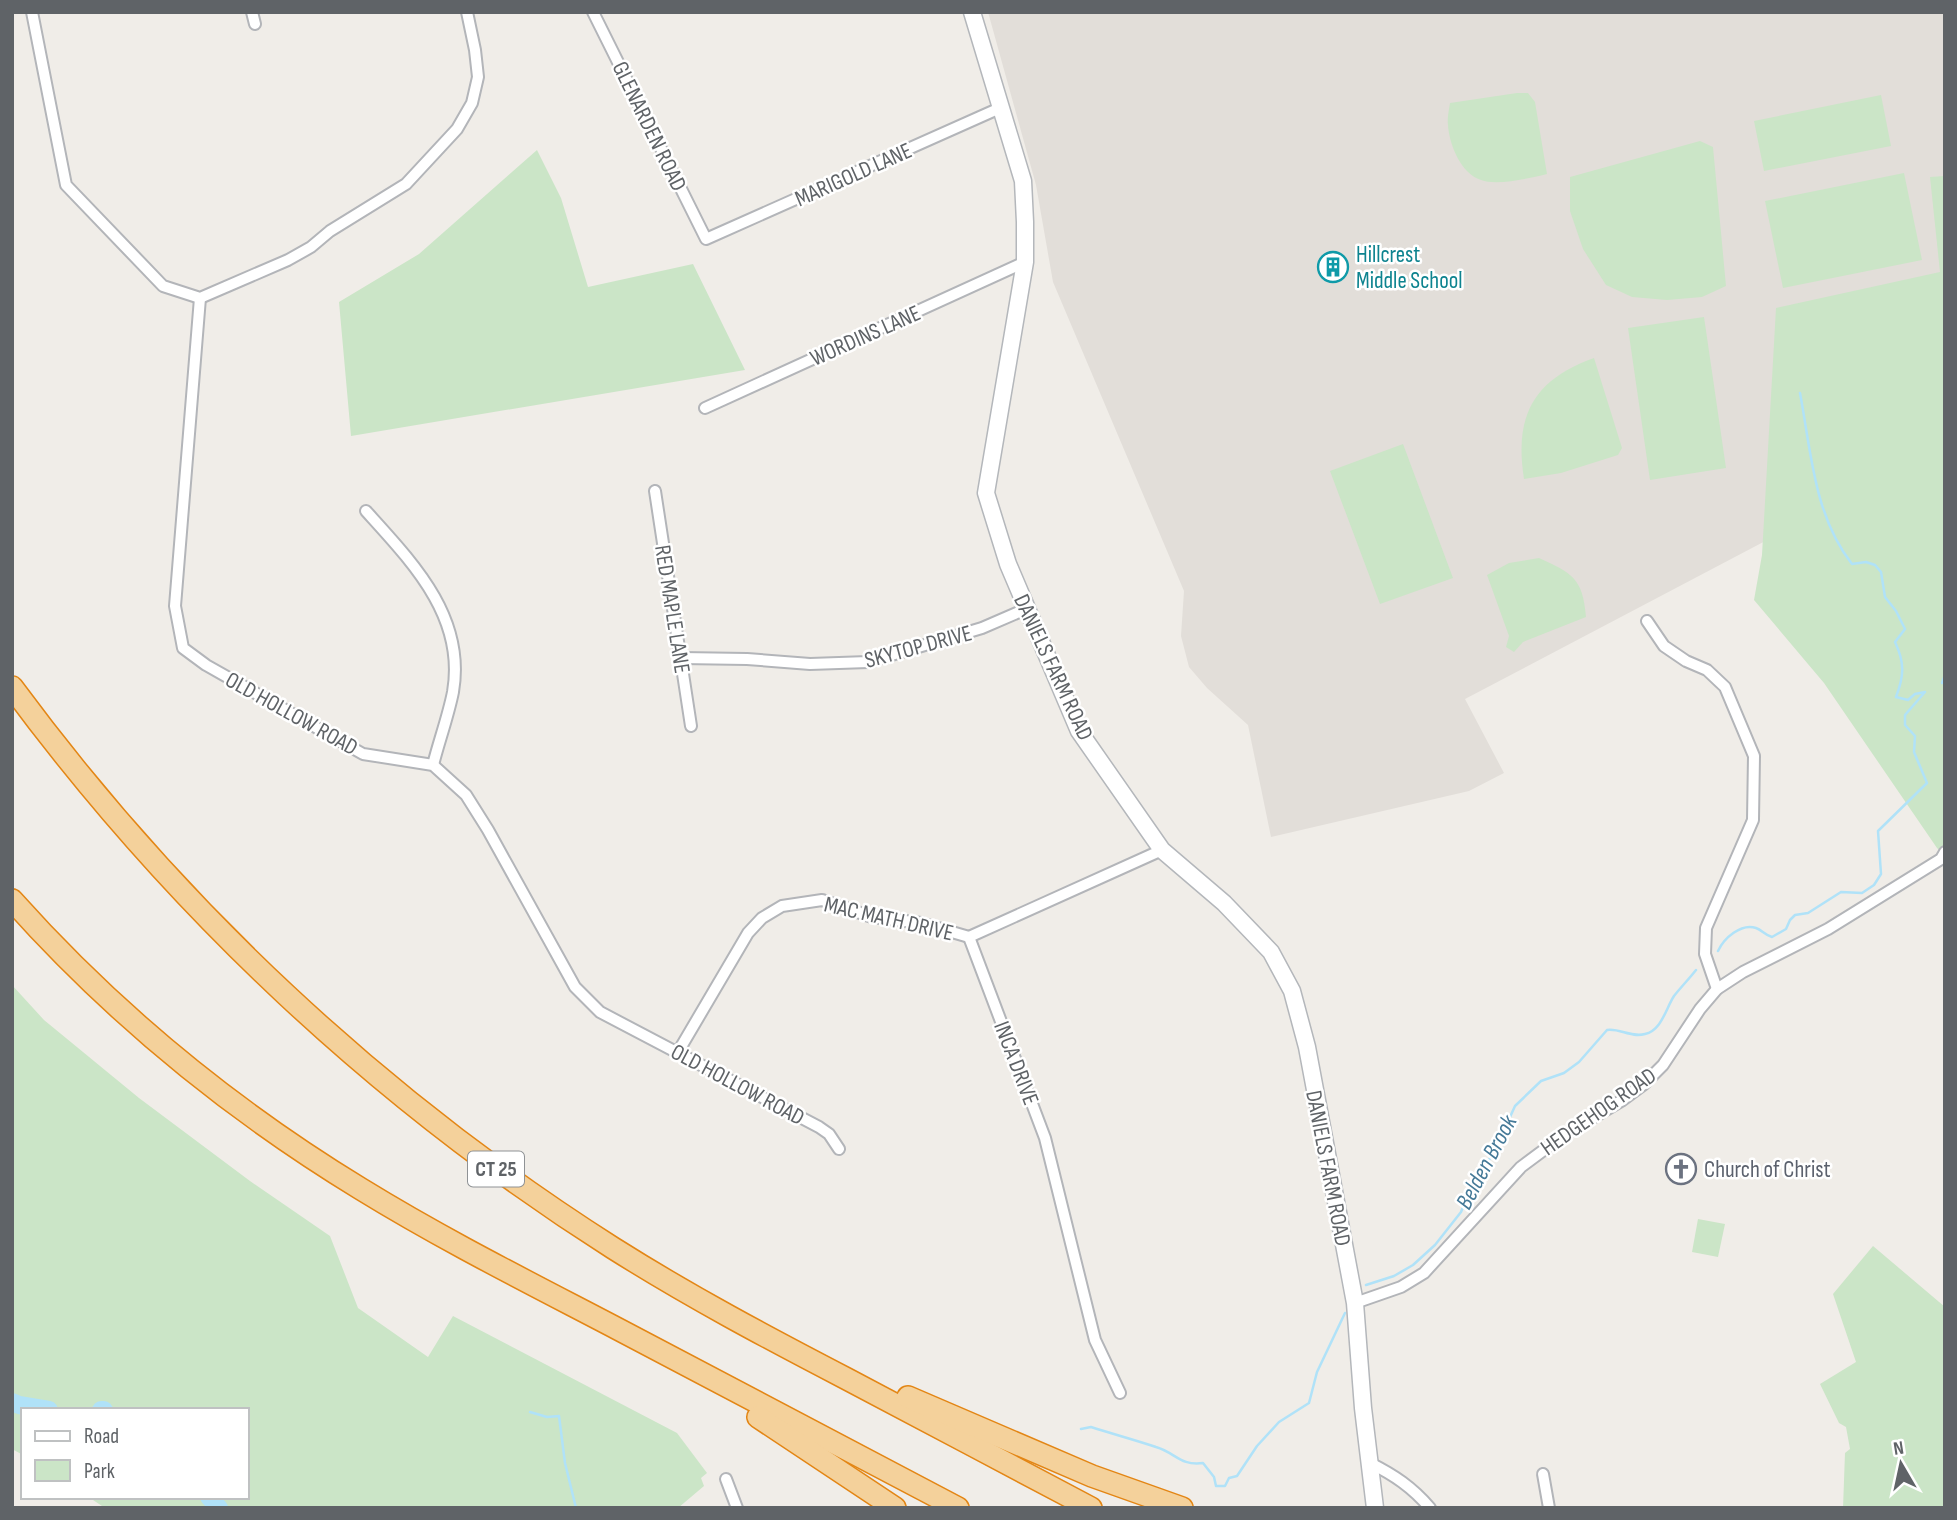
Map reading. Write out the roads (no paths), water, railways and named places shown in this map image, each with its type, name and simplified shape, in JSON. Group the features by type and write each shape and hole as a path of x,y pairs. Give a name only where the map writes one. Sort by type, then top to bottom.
{"highway":[{"name":"CT 25","path":"12,687 93,790 161,869 259,970 334,1039 415,1107 527,1191 615,1250 734,1319 1091,1508"},
{"path":"12,900 141,1027 275,1132 351,1183 420,1224 958,1508"},
{"path":"734,1319 1066,1465 1182,1508"},
{"path":"601,1320 768,1423 895,1508"}],"main road":[{"name":"DANIELS FARM ROAD","path":"972,12 1023,181 1025,262 986,492 1008,564 1079,731 1162,850 1224,903 1271,952 1292,991 1307,1047 1355,1303 1375,1508"}],"street":[{"path":"32,12 66,185 163,286 200,298 288,260 311,247 330,231 406,184 457,130 472,103 478,77 467,12"},
{"path":"252,12 255,24"},
{"name":"GLENARDEN ROAD","path":"593,12 706,239"},
{"name":"MARIGOLD LANE","path":"706,239 1000,108"},
{"name":"WORDINS LANE","path":"705,408 1025,262"},
{"name":"OLD HOLLOW ROAD","path":"200,298 175,606 183,648 206,664 363,754 433,765 466,795 575,987 600,1012 820,1127 839,1149"},
{"name":"RED MAPLE LANE","path":"655,491 691,726"},
{"path":"366,511 428,584 450,629 454,660 453,692 433,765"},
{"name":"SKYTOP DRIVE","path":"681,658 810,664 868,662 982,628 1026,609"},
{"path":"1647,621 1664,646 1686,661 1707,670 1725,687 1754,756 1753,820 1706,928 1705,954 1717,989"},
{"path":"968,937 1162,850"},
{"name":"HEDGEHOG ROAD","path":"1355,1303 1401,1287 1424,1273 1530,1160 1644,1084 1663,1065 1700,1009 1717,989 1762,961 1828,929 1944,859"},
{"name":"MAC MATH DRIVE","path":"678,1052 748,933 762,918 782,906 822,900 872,917 921,923 968,937"},
{"name":"INCA DRIVE","path":"968,937 1045,1138 1095,1340 1120,1393"},
{"path":"1370,1463 1414,1489 1430,1508"},
{"path":"1543,1474 1549,1508"},
{"path":"726,1479 737,1508"}],"waterway":[{"name":"Belden Brook","path":"1718,951 1724,941 1739,930 1756,928 1772,937 1786,929 1795,915 1808,913 1841,892 1862,893 1874,885 1881,874 1878,831 1927,783 1914,752 1915,736 1905,725 1905,715 1925,692 1915,694 1908,700 1896,697 1902,669 1895,642 1905,629 1885,597 1881,572 1875,565 1866,562 1852,564 1829,525 1811,460 1800,393"},
{"path":"1942,683 1945,675"},
{"name":"Belden Brook","path":"1366,1285 1394,1276 1413,1265 1435,1245 1461,1212 1496,1148 1515,1106 1541,1081 1564,1073 1579,1062 1607,1030 1635,1035 1651,1032 1660,1023 1674,996 1696,970"},
{"name":"Belden Brook","path":"1081,1429 1091,1427 1156,1447 1189,1463 1203,1463 1214,1477 1216,1486 1225,1486 1229,1478 1237,1476 1257,1446 1279,1422 1309,1403 1317,1372 1345,1313"},
{"path":"12,1402 37,1408"},
{"path":"530,1412 547,1417 559,1416 565,1463 576,1508"},
{"path":"211,1499 219,1508"}],"place":[{"name":"Hillcrest Middle School","path":"1333,267"},
{"name":"Church of Christ","path":"1681,1169"}]}
